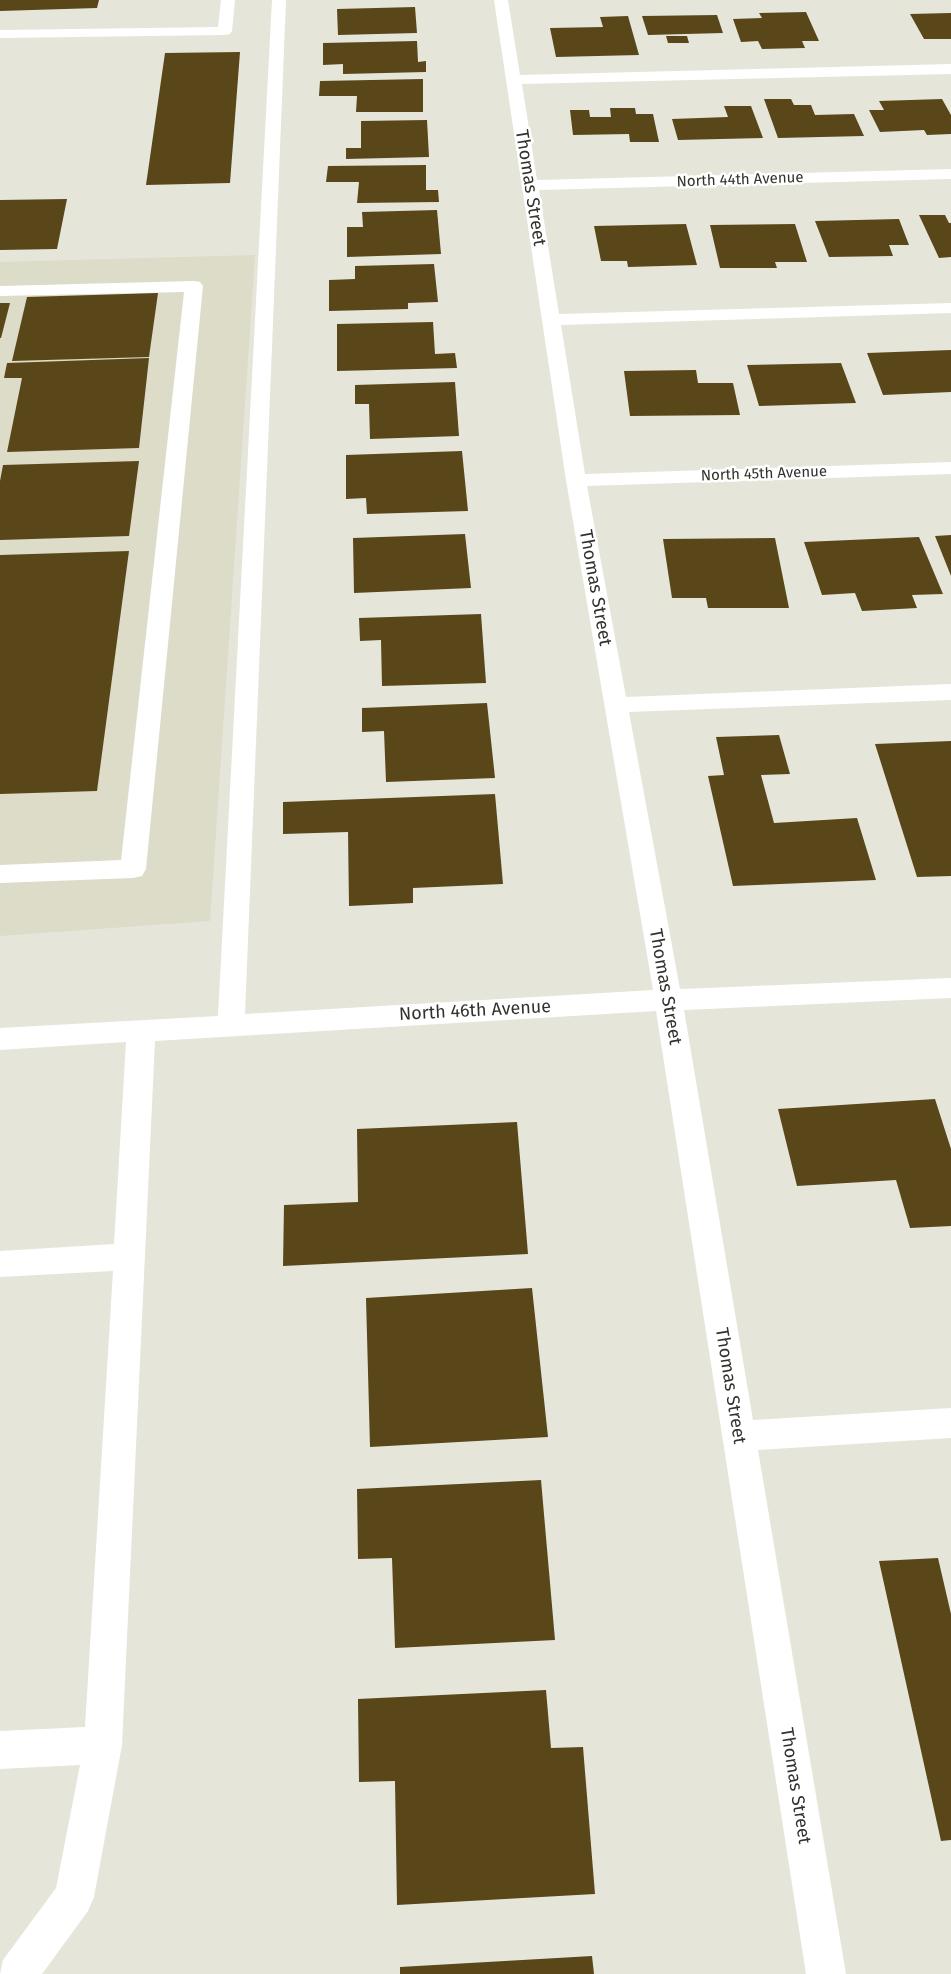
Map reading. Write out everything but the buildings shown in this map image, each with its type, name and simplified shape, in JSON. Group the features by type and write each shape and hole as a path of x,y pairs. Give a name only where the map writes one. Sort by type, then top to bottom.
{"street":[{"path":"0,34 225,31 228,0"},
{"path":"231,1026 279,0"},
{"name":"Thomas Street","path":"501,0 576,480 668,1000 826,1974"},
{"path":"513,80 951,69"},
{"name":"North 44th Avenue","path":"529,186 951,174"},
{"path":"0,291 194,286 134,869 0,874"},
{"path":"550,320 951,308"},
{"name":"North 45th Avenue","path":"576,480 951,468"},
{"path":"616,705 951,692"},
{"name":"North 46th Avenue","path":"0,1039 668,1000 951,988"},
{"path":"16,1974 74,1897 103,1745 141,1031"},
{"path":"0,1264 129,1257"},
{"path":"738,1436 951,1423"},
{"path":"0,1750 103,1745"}],"shaded area":[{"path":"255,255 210,921 0,936 0,262"}]}
